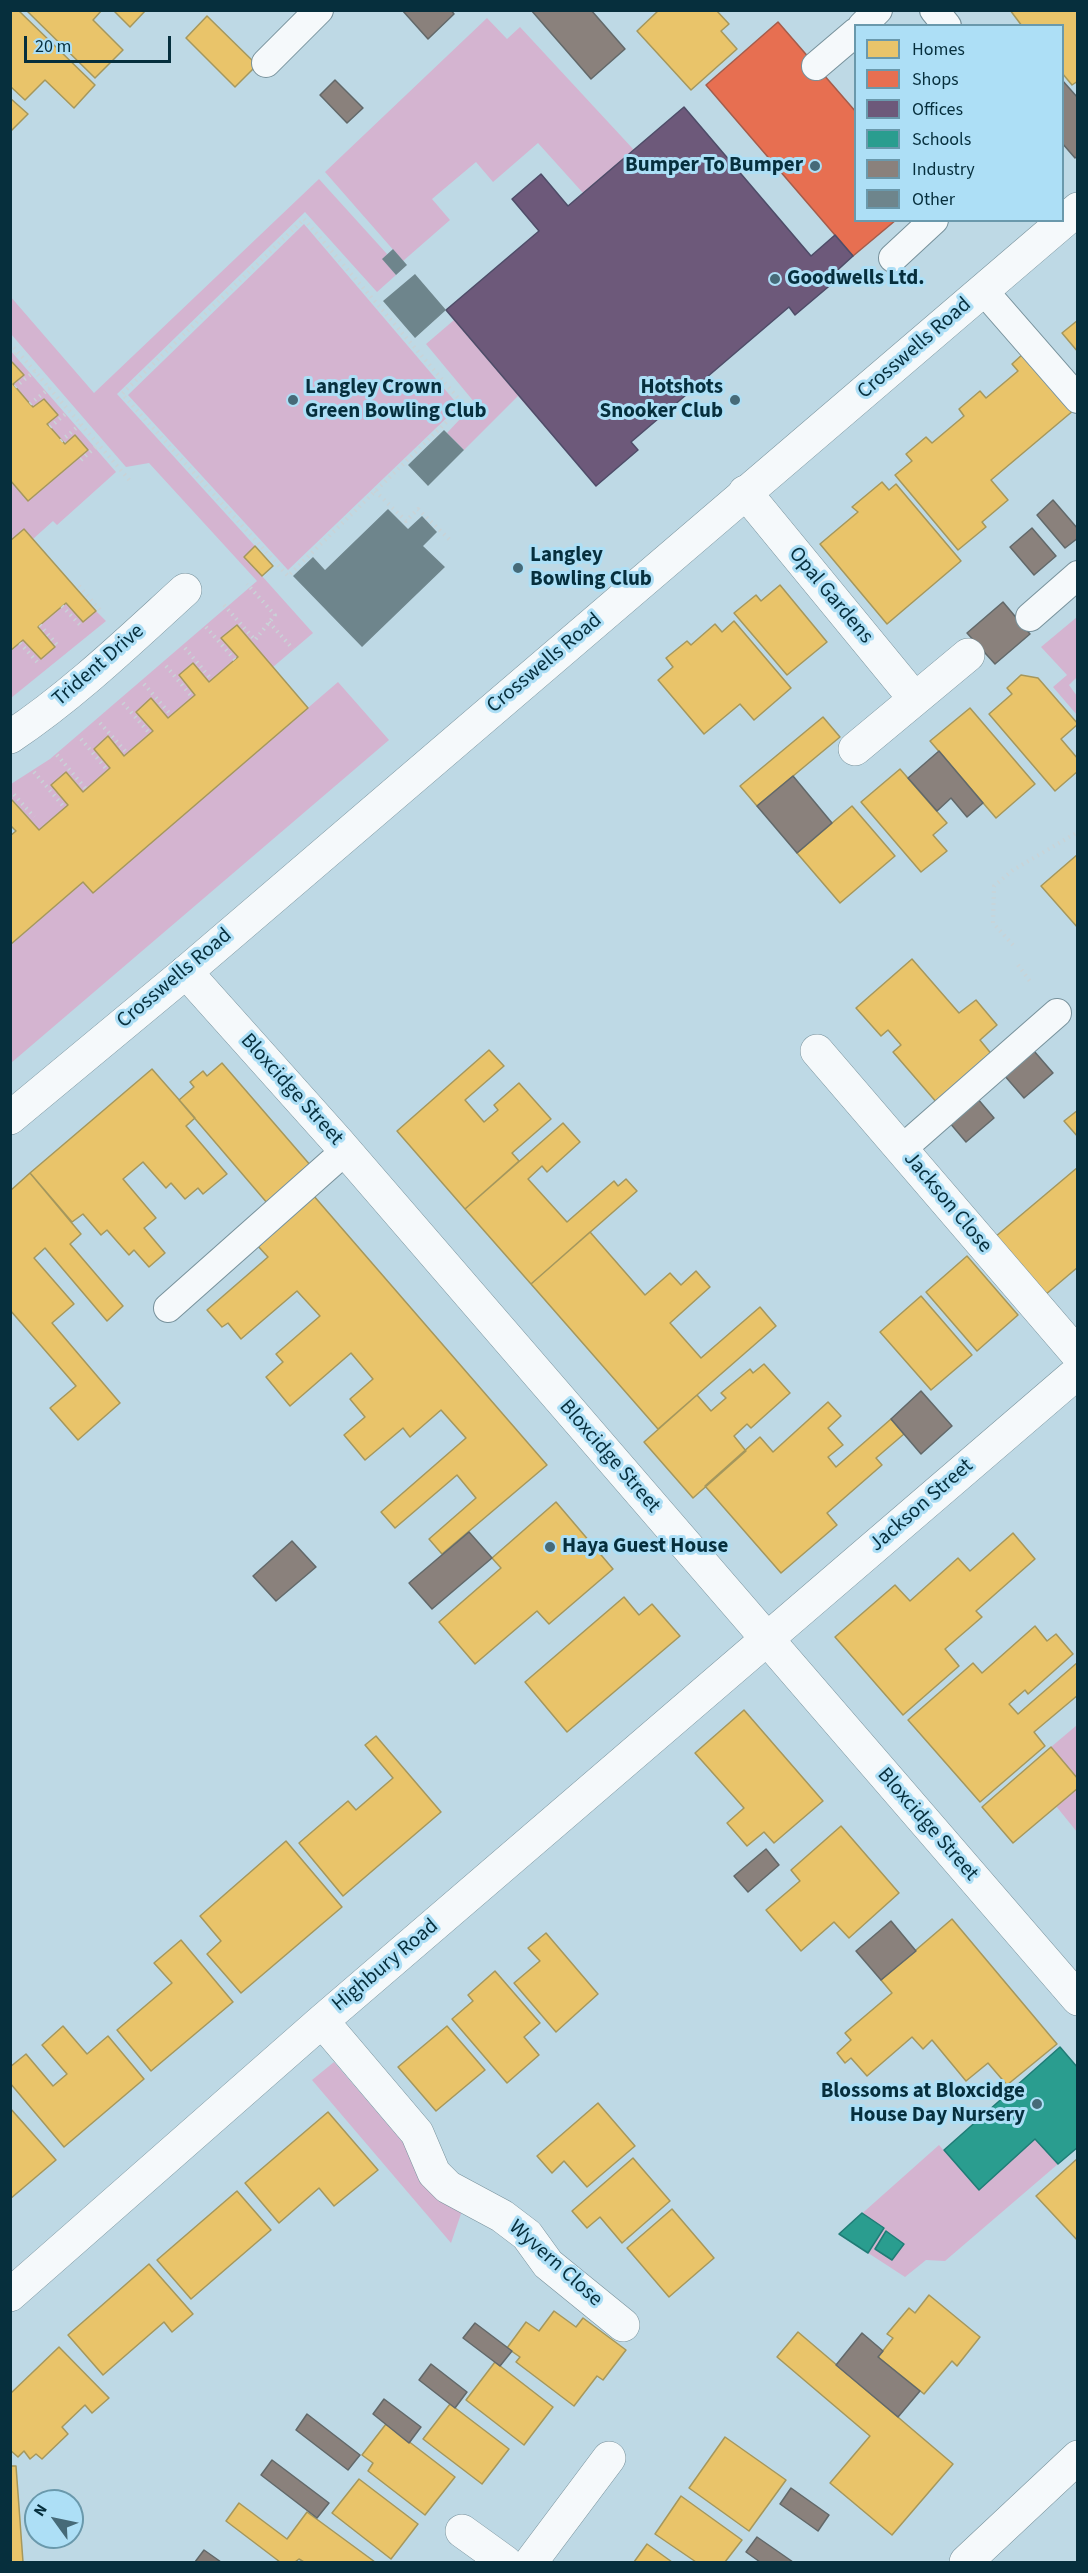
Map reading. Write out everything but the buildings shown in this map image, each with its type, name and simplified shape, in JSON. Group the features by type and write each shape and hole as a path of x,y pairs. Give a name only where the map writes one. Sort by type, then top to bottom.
{"street":[{"name":"Crosswells Road","path":"10,1118 186,972 1063,222"},
{"name":"Opal Gardens","path":"745,492 915,699"},
{"name":"Trident Drive","path":"10,737 36,720 185,590"},
{"path":"855,749 968,655"},
{"name":"Bloxcidge Street","path":"186,972 345,1151 1077,1999"},
{"name":"Jackson Close","path":"817,1051 1077,1355"},
{"name":"Jackson Street","path":"766,1641 1077,1372"},
{"name":"Highbury Road","path":"10,2295 322,2021 766,1641"},
{"name":"Wyvern Close","path":"322,2021 417,2133 434,2173 448,2187 502,2217 526,2235 548,2264 623,2325"},
{"path":"966,2562 1077,2457"},
{"path":"531,2562 609,2458"},
{"path":"462,2531 506,2562"}],"lane":[{"path":"266,63 320,10"},
{"path":"864,24 878,10"},
{"path":"934,10 945,24"},
{"path":"816,66 854,33"},
{"path":"893,258 932,222"},
{"path":"983,290 1077,399"},
{"path":"1030,617 1077,575"},
{"path":"902,1149 1057,1013"},
{"path":"168,1308 345,1151"}],"path":[{"path":"304,219 464,405 375,492 288,576 122,394 304,219"},
{"path":"10,343 132,483"},
{"path":"10,358 18,352"},
{"path":"15,387 34,371"},
{"path":"30,404 50,388"},
{"path":"50,427 69,411"},
{"path":"62,441 81,424"},
{"path":"81,460 99,444"},
{"path":"375,492 406,521 418,508 451,541"},
{"path":"224,605 255,640 274,615 248,584"},
{"path":"79,586 106,616"},
{"path":"62,606 86,632"},
{"path":"269,622 293,649"},
{"path":"202,623 235,660"},
{"path":"40,625 63,650"},
{"path":"180,642 212,680"},
{"path":"20,643 42,668"},
{"path":"160,659 193,698"},
{"path":"139,678 171,715"},
{"path":"117,696 150,734"},
{"path":"94,716 128,753"},
{"path":"74,732 108,771"},
{"path":"52,750 86,789"},
{"path":"29,767 65,808"},
{"path":"10,790 34,817"},
{"path":"1012,945 993,923 994,886 1013,870 1077,832"}],"shaded area":[{"path":"487,18 507,39 520,27 634,150 684,107 788,229 723,284 762,330 631,442 638,450 596,486 518,396 464,450 447,433 475,403 426,344 454,320 446,310 539,232 512,199 541,174 568,206 583,193 538,143 493,182 476,162 432,199 450,220 403,261 325,172"},
{"path":"319,179 387,254 383,259 396,275 377,292 305,212 117,394 255,546 245,557 313,633 273,667 236,625 222,638 238,657 209,682 192,663 179,675 195,695 168,718 151,698 153,731 124,756 107,737 94,749 110,768 83,792 66,772 52,785 68,805 39,830 13,800 11,802 11,784 50,759 257,581 149,463 126,467 11,334 10,296 94,393"},
{"name":"Langley Crown Green Bowling Club","path":"304,224 459,406 288,570 128,395"},
{"path":"10,350 116,472 57,525 53,521 33,539 24,529 11,541 11,480 29,500 88,450 60,439 51,428 44,399 33,407 13,384 24,375 13,363 11,364"},
{"path":"66,603 83,622 96,611 106,621 11,698 11,651 23,640 41,659 55,646 38,627"},
{"path":"1077,617 1077,677 1069,685 1077,696 1077,715 1053,687 1067,675 1041,647"},
{"path":"338,682 389,740 11,1063 11,945 83,882 93,893"},
{"path":"1077,1725 1077,1779 1051,1747"},
{"path":"1077,1788 1077,1832 1056,1806"},
{"path":"334,2062 462,2211 451,2243 312,2080"},
{"path":"1035,2139 1058,2164 945,2261 926,2260 905,2277 839,2234 939,2145 979,2190"}],"place":[{"name":"Bumper To Bumper","path":"815,166"},
{"name":"Goodwells Ltd.","path":"775,279"},
{"name":"Langley Crown Green Bowling Club","path":"293,400"},
{"name":"Hotshots Snooker Club","path":"735,400"},
{"name":"Langley Bowling Club","path":"518,568"},
{"name":"Haya Guest House","path":"550,1547"},
{"name":"Blossoms at Bloxcidge House Day Nursery","path":"1037,2104"}]}
